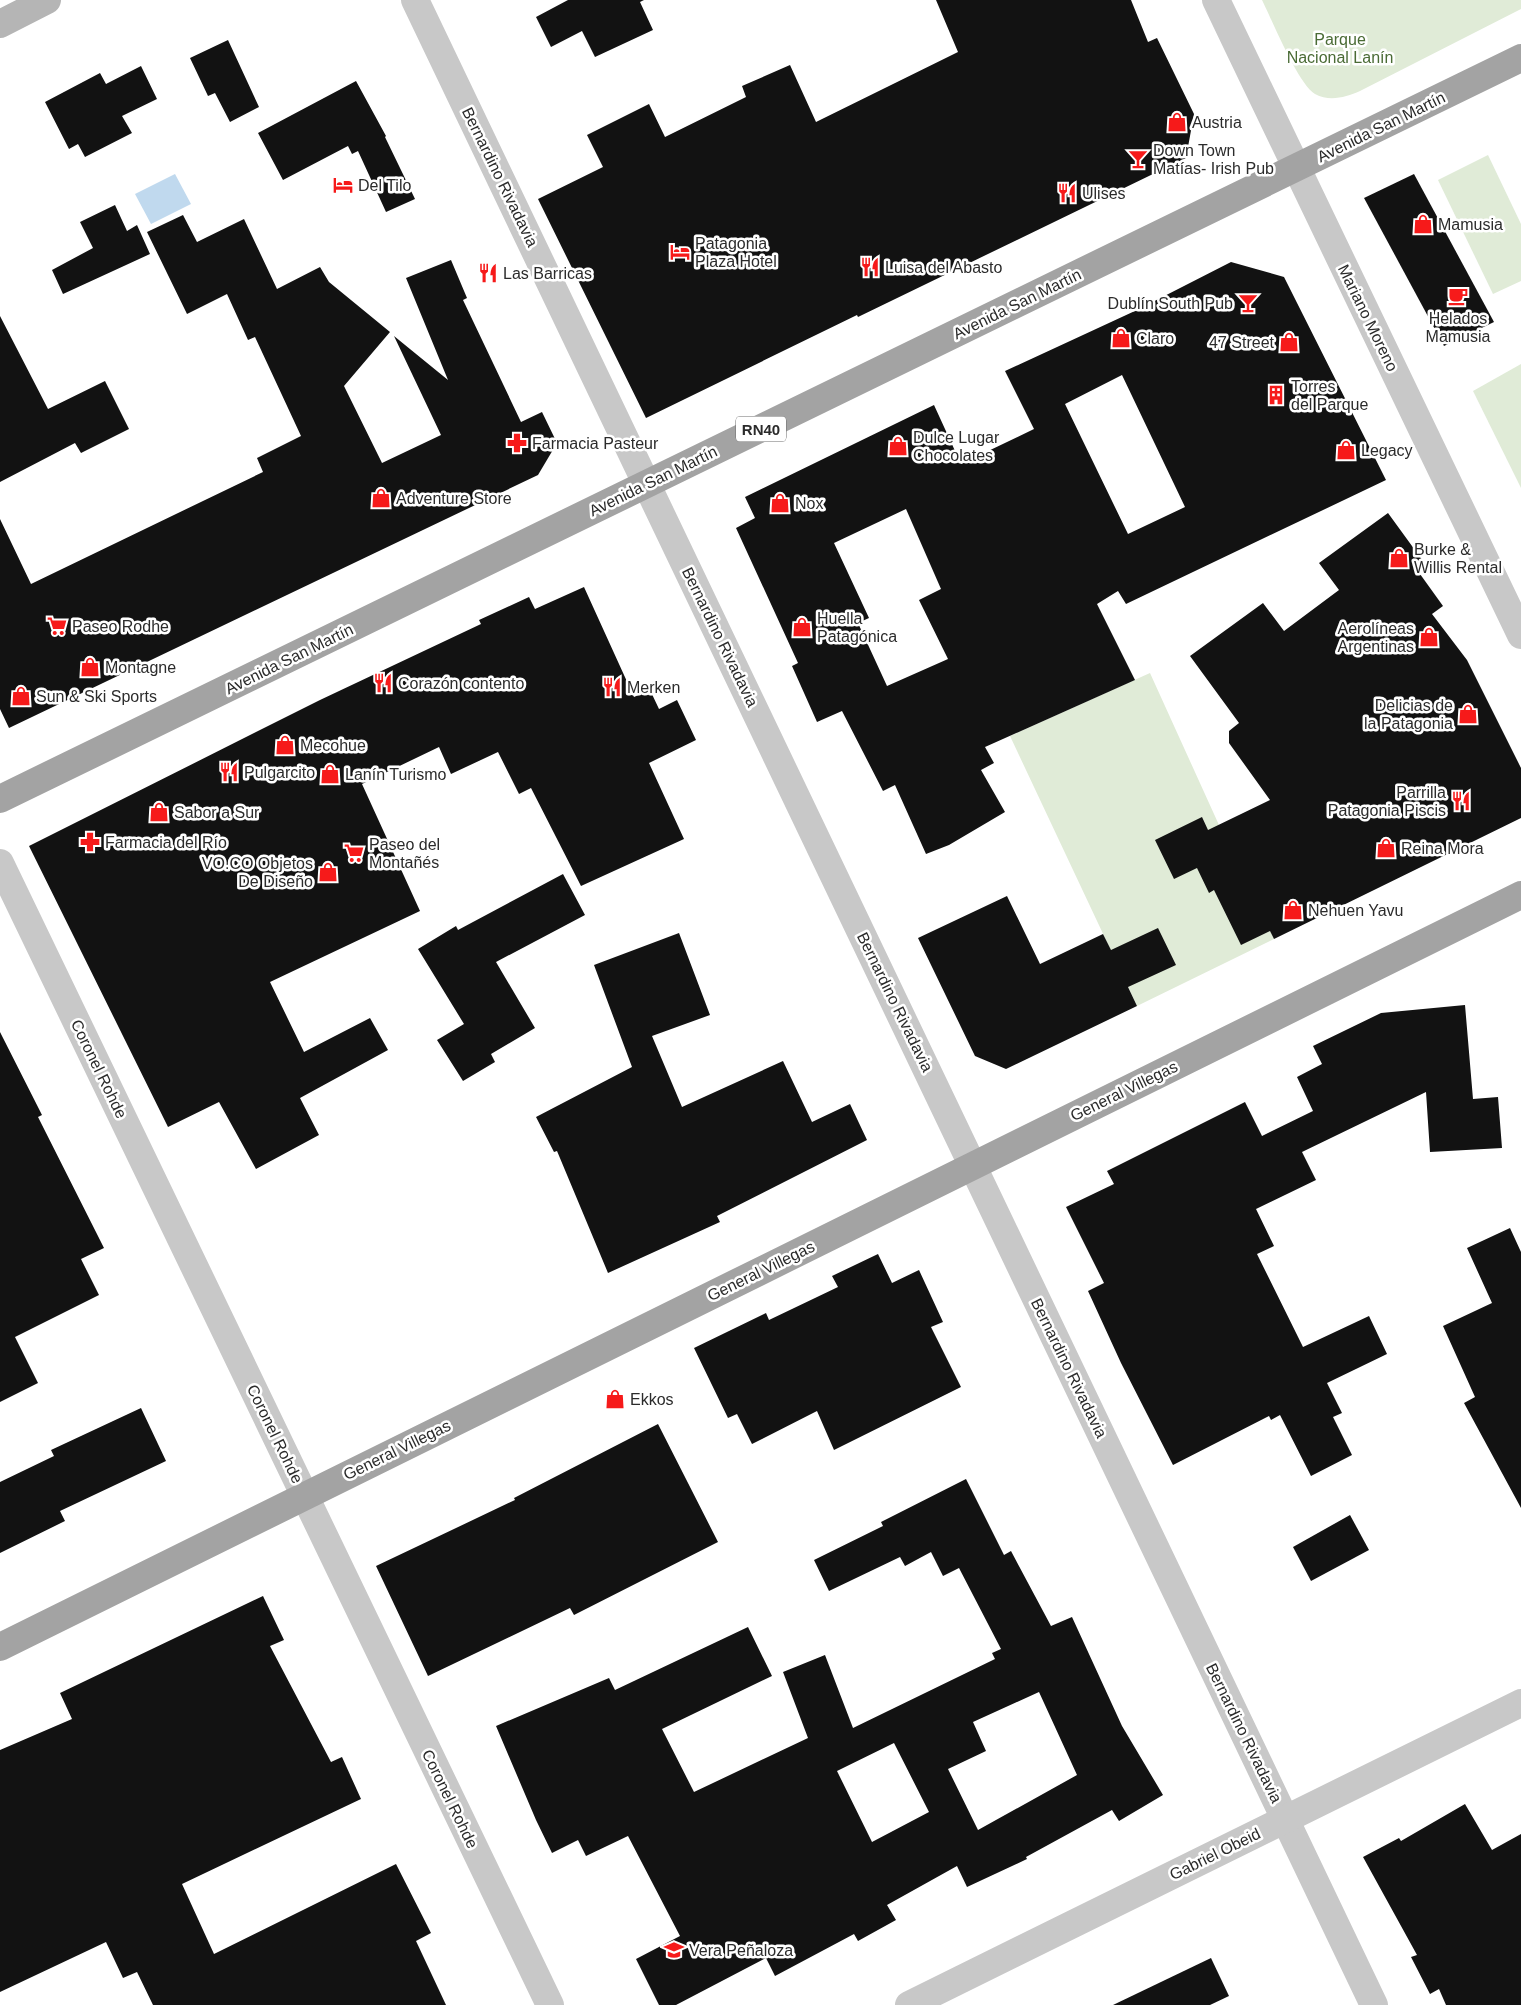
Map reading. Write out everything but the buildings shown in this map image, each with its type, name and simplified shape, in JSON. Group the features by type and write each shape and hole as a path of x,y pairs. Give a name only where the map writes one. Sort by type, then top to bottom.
{"main road":[{"path":"0,24 47,0"},
{"name":"Avenida San Martín","path":"0,799 1521,58"},
{"name":"General Villegas","path":"0,1647 1521,895"}],"street":[{"name":"Bernardino Rivadavia","path":"415,0 1374,2005"},
{"name":"Mariano Moreno","path":"1216,0 1521,636"},
{"name":"Coronel Rohde","path":"0,863 550,2005"},
{"name":"Gabriel Obeid","path":"909,2005 1521,1703"}],"green space":[{"name":"Parque Nacional Lanín","path":"1262,0 1521,0 1521,9 1360,91 1344,97 1326,98 1315,94 1301,78"},
{"path":"1488,155 1521,224 1521,281 1493,294 1438,180"},
{"path":"1521,364 1521,488 1473,391"},
{"path":"1150,673 1219,825 1274,939 1137,1006 1010,736"}],"water":[{"path":"175,174 191,204 151,224 135,194"}],"place":[{"name":"Austria","path":"1177,122"},
{"name":"Down Town Matías- Irish Pub","path":"1138,159"},
{"name":"Del Tilo","path":"343,185"},
{"name":"Ulises","path":"1067,193"},
{"name":"Mamusia","path":"1423,224"},
{"name":"Patagonia Plaza Hotel","path":"680,252"},
{"name":"Luisa del Abasto","path":"870,267"},
{"name":"Las Barricas","path":"488,273"},
{"name":"Helados Mamusia","path":"1458,296"},
{"name":"Dublín South Pub","path":"1248,303"},
{"name":"Claro","path":"1121,338"},
{"name":"47 Street","path":"1289,342"},
{"name":"Torres del Parque","path":"1276,395"},
{"name":"Farmacia Pasteur","path":"517,443"},
{"name":"Dulce Lugar Chocolates","path":"898,446"},
{"name":"Legacy","path":"1346,450"},
{"name":"Adventure Store","path":"381,498"},
{"name":"Nox","path":"780,503"},
{"name":"Burke & Willis Rental","path":"1399,558"},
{"name":"Paseo Rodhe","path":"57,626"},
{"name":"Huella Patagónica","path":"802,627"},
{"name":"Aerolíneas Argentinas","path":"1429,637"},
{"name":"Montagne","path":"90,667"},
{"name":"Corazón contento","path":"383,683"},
{"name":"Merken","path":"612,687"},
{"name":"Sun & Ski Sports","path":"21,696"},
{"name":"Delicias de la Patagonia","path":"1468,714"},
{"name":"Mecohue","path":"285,745"},
{"name":"Pulgarcito","path":"229,772"},
{"name":"Lanín Turismo","path":"330,774"},
{"name":"Parrilla Patagonia Piscis","path":"1461,801"},
{"name":"Sabor a Sur","path":"159,812"},
{"name":"Farmacia del Río","path":"90,842"},
{"name":"Reina Mora","path":"1386,848"},
{"name":"Paseo del Montañés","path":"354,853"},
{"name":"VO.CO Objetos De Diseño","path":"328,872"},
{"name":"Nehuen Yavu","path":"1293,910"},
{"name":"Ekkos","path":"615,1399"},
{"name":"Vera Peñaloza","path":"674,1950"}]}
